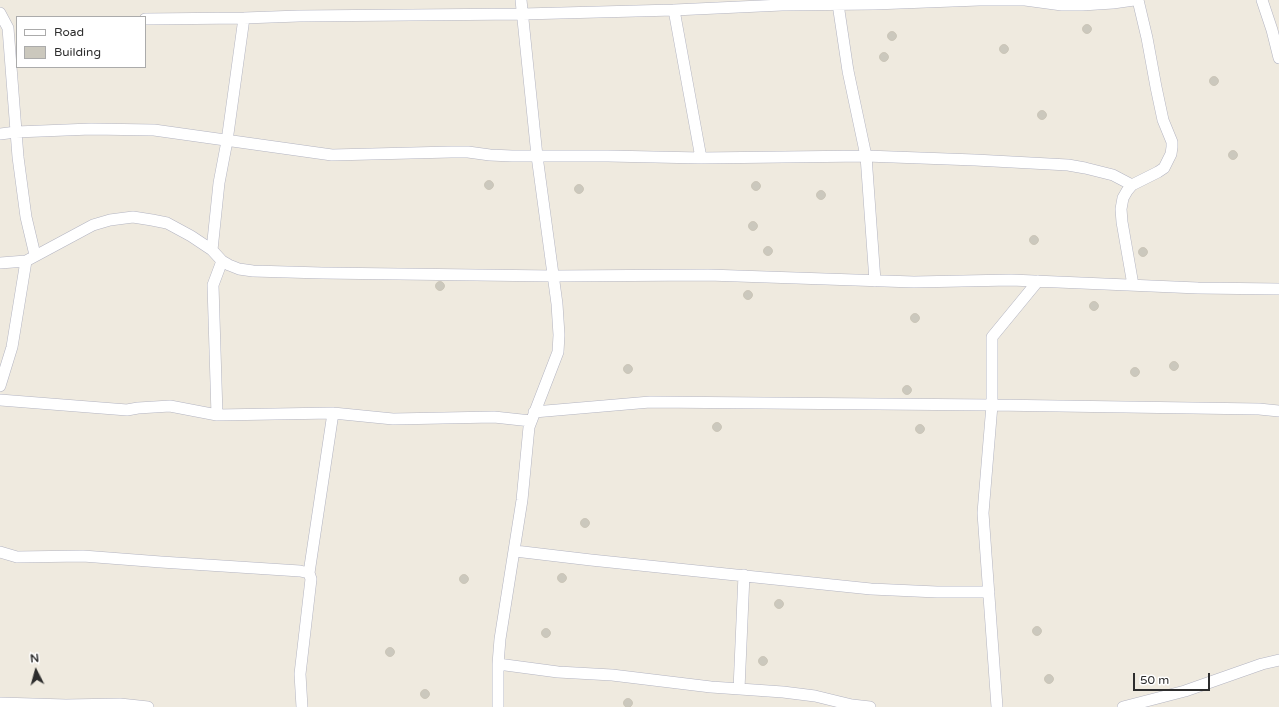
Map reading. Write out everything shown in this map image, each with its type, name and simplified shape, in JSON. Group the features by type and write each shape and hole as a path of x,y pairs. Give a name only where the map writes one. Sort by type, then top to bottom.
{"street":[{"path":"498,707 498,664 504,611 515,551 526,466 527,439 532,416 551,373 558,352 558,320 537,156 521,0"},
{"path":"146,19 523,14 670,7 741,6 791,2 838,4 896,1 1025,0 1062,5 1082,5 1134,0"},
{"path":"1132,285 1121,209 1123,198 1132,185 1164,168 1172,154 1172,142 1163,120 1138,0"},
{"path":"1262,0 1279,58"},
{"path":"838,4 848,71 866,156 875,281"},
{"path":"670,7 701,158"},
{"path":"0,13 8,27 18,157 30,258 12,347 0,386"},
{"path":"212,250 219,183 227,141 244,18"},
{"path":"0,134 91,128 154,130 332,155 468,152 500,156 701,158 866,156 976,160 1068,165 1113,175 1132,185"},
{"path":"0,263 30,258 93,225 110,220 133,217 167,223 191,236 212,250 229,265 239,269 253,271 553,276 708,275 914,282 1011,280 1198,288 1279,289"},
{"path":"217,415 213,285 222,260"},
{"path":"997,707 983,513 992,405 992,338 1038,281"},
{"path":"0,400 127,410 170,406 217,415 333,413 393,419 532,416 650,402 992,405 1251,409 1279,411"},
{"path":"302,707 300,674 311,579 309,573 333,413"},
{"path":"515,551 871,589 937,592 989,592"},
{"path":"0,552 17,557 83,556 300,571 309,573"},
{"path":"739,689 744,575"},
{"path":"1123,707 1185,691 1262,664 1279,660"},
{"path":"498,664 558,672 612,675 658,681 815,696 852,705 870,707"},
{"path":"0,703 66,705 120,704 148,707"}],"building":[{"path":"1085,25 1089,25 1091,29 1089,33 1085,33 1083,31 1083,27"},
{"path":"890,32 894,32 896,36 894,40 890,40 888,38 888,34"},
{"path":"1002,45 1006,45 1008,49 1006,53 1002,53 1000,51 1000,47"},
{"path":"882,53 886,53 888,57 886,61 882,61 880,59 880,55"},
{"path":"1212,77 1216,77 1218,81 1216,85 1212,85 1210,83 1210,79"},
{"path":"1040,111 1044,111 1046,115 1044,119 1040,119 1038,117 1038,113"},
{"path":"1231,151 1235,151 1237,155 1235,159 1231,159 1229,157 1229,153"},
{"path":"487,181 491,181 493,185 491,189 487,189 485,187 485,183"},
{"path":"754,182 758,182 760,186 758,190 754,190 752,188 752,184"},
{"path":"577,185 581,185 583,189 581,193 577,193 575,191 575,187"},
{"path":"819,191 823,191 825,195 823,199 819,199 817,197 817,193"},
{"path":"751,222 755,222 757,226 755,230 751,230 749,228 749,224"},
{"path":"1032,236 1036,236 1038,240 1036,244 1032,244 1030,242 1030,238"},
{"path":"766,247 770,247 772,251 770,255 766,255 764,253 764,249"},
{"path":"1141,248 1145,248 1147,252 1145,256 1141,256 1139,254 1139,250"},
{"path":"438,282 442,282 444,286 442,290 438,290 436,288 436,284"},
{"path":"746,291 750,291 752,295 750,299 746,299 744,297 744,293"},
{"path":"1092,302 1096,302 1098,306 1096,310 1092,310 1090,308 1090,304"},
{"path":"913,314 917,314 919,318 917,322 913,322 911,320 911,316"},
{"path":"1172,362 1176,362 1178,366 1176,370 1172,370 1170,368 1170,364"},
{"path":"626,365 630,365 632,369 630,373 626,373 624,371 624,367"},
{"path":"1133,368 1137,368 1139,372 1137,376 1133,376 1131,374 1131,370"},
{"path":"905,386 909,386 911,390 909,394 905,394 903,392 903,388"},
{"path":"715,423 719,423 721,427 719,431 715,431 713,429 713,425"},
{"path":"918,425 922,425 924,429 922,433 918,433 916,431 916,427"},
{"path":"583,519 587,519 589,523 587,527 583,527 581,525 581,521"},
{"path":"560,574 564,574 566,578 564,582 560,582 558,580 558,576"},
{"path":"462,575 466,575 468,579 466,583 462,583 460,581 460,577"},
{"path":"777,600 781,600 783,604 781,608 777,608 775,606 775,602"},
{"path":"1035,627 1039,627 1041,631 1039,635 1035,635 1033,633 1033,629"},
{"path":"544,629 548,629 550,633 548,637 544,637 542,635 542,631"},
{"path":"388,648 392,648 394,652 392,656 388,656 386,654 386,650"},
{"path":"761,657 765,657 767,661 765,665 761,665 759,663 759,659"},
{"path":"1047,675 1051,675 1053,679 1051,683 1047,683 1045,681 1045,677"},
{"path":"423,690 427,690 429,694 427,698 423,698 421,696 421,692"},
{"path":"626,699 630,699 632,703 630,707 626,707 624,705 624,701"}]}
